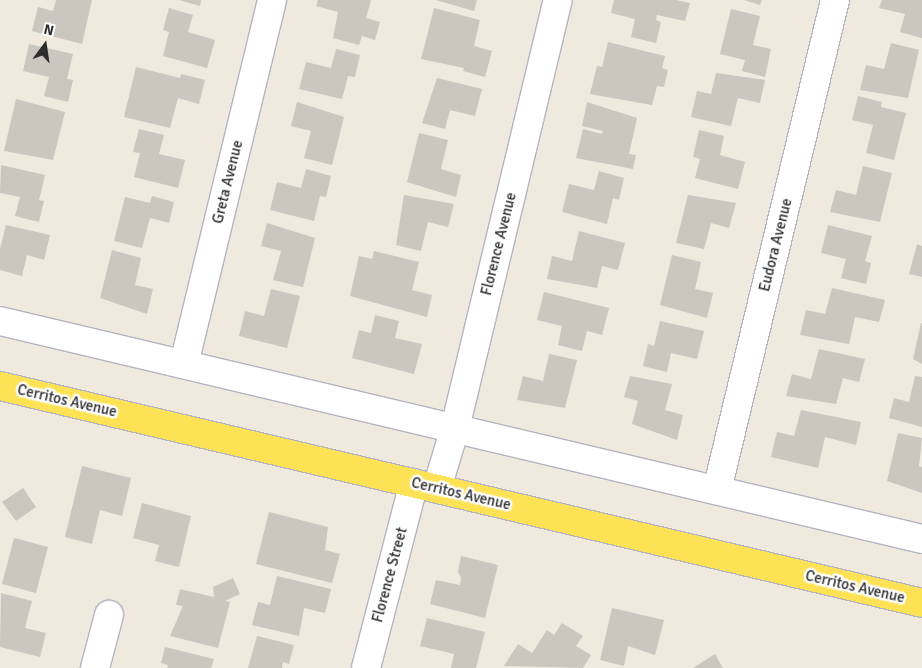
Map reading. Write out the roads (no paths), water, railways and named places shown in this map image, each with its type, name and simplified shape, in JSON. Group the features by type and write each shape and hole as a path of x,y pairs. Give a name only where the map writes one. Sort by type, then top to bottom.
{"main road":[{"name":"Cerritos Avenue","path":"0,386 922,603"}],"street":[{"name":"Greta Avenue","path":"184,364 272,0"},
{"name":"Florence Avenue","path":"426,485 455,428 558,0"},
{"name":"Eudora Avenue","path":"717,490 835,0"},
{"path":"0,321 922,539"},
{"name":"Florence Street","path":"366,668 426,485"},
{"path":"95,668 109,615"}]}
